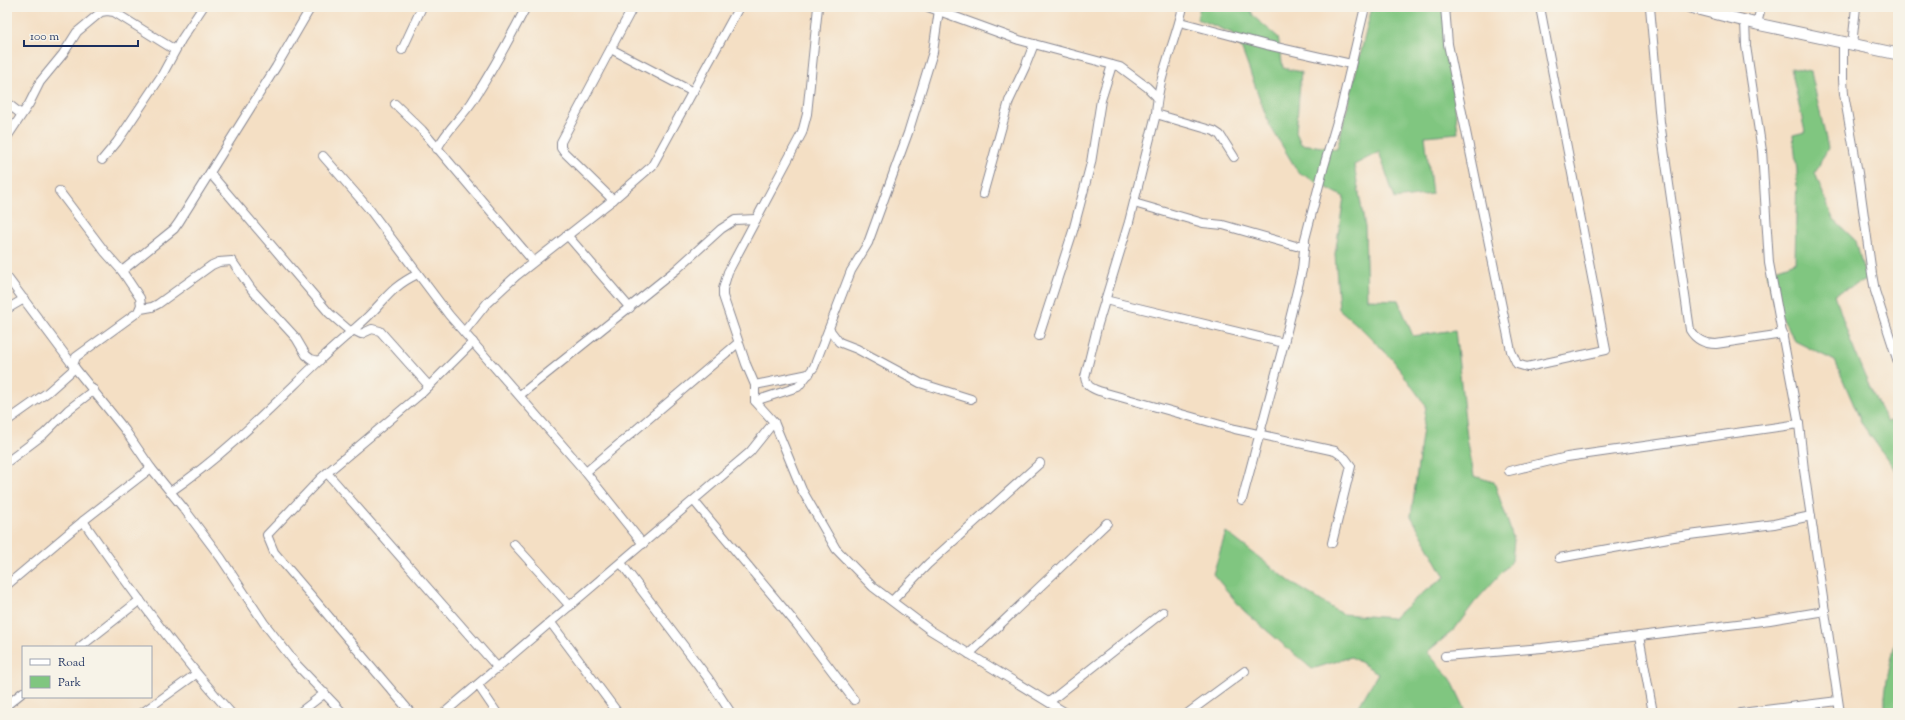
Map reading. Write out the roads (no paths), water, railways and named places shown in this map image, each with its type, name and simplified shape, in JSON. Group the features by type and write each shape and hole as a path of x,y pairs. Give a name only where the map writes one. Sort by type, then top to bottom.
{"main road":[{"path":"1690,7 1745,22 1898,54"}],"street":[{"path":"102,160 117,142 162,75 175,50 203,7"},
{"path":"122,271 174,229 276,67 311,7"},
{"path":"402,50 422,7"},
{"path":"437,149 443,136 461,118 494,70 526,7"},
{"path":"613,200 561,148 562,142 633,7"},
{"path":"464,332 487,303 533,262 613,200 652,166 739,7"},
{"path":"818,7 807,114 794,148 728,272 723,290 738,343 755,385 755,402 774,422 802,490 836,549 873,587 930,630 1066,713"},
{"path":"928,7 1034,44 1127,70 1157,97"},
{"path":"1183,7 1180,22 1157,97 1156,114 1134,203 1105,300 1085,377 1086,382 1090,388 1235,429 1262,430 1272,436 1334,452 1350,462 1351,466 1332,543"},
{"path":"1242,500 1262,430 1284,343 1302,270 1305,243 1324,166 1341,108 1365,7"},
{"path":"1445,7 1448,44 1511,352 1517,364 1527,367 1606,350 1540,7"},
{"path":"1650,7 1660,122 1690,330 1699,340 1707,344 1783,334"},
{"path":"1757,24 1762,7"},
{"path":"1856,7 1848,44 1844,94 1858,173 1875,291 1898,362"},
{"path":"7,137 29,104 40,82 63,54 77,32 101,12 107,10 114,12 175,50"},
{"path":"755,402 798,387 814,368 851,271 868,243 908,133 933,52 939,10"},
{"path":"1180,22 1267,45 1351,64"},
{"path":"1745,22 1746,46 1762,151 1769,263 1798,424 1840,713"},
{"path":"982,194 1009,101 1034,44"},
{"path":"611,49 693,92"},
{"path":"1039,336 1073,231 1091,163 1101,100 1112,65"},
{"path":"7,103 21,114"},
{"path":"394,104 428,137 533,262"},
{"path":"1156,114 1214,131 1220,135 1234,157"},
{"path":"428,137 443,136"},
{"path":"323,156 370,210 464,332 586,472 643,544"},
{"path":"210,172 329,313 352,331 361,334 372,329 380,331 429,386"},
{"path":"59,191 105,252 122,271 140,298 140,309"},
{"path":"1134,203 1203,223 1229,226 1296,246 1305,243"},
{"path":"520,395 630,308 677,269 721,229 735,220 756,219"},
{"path":"568,235 630,308"},
{"path":"1296,246 1303,256"},
{"path":"7,421 48,392 73,362 140,309 152,307 158,304 212,265 219,262 232,261 252,290 296,338 306,355 311,359 319,361"},
{"path":"170,492 187,481 249,429 319,361 369,317 393,289 400,283 418,274"},
{"path":"7,276 125,430 151,468 221,558 264,623 296,664 343,713"},
{"path":"7,309 24,299"},
{"path":"1105,300 1284,343"},
{"path":"829,329 839,342 857,349 920,382 971,399"},
{"path":"410,713 279,558 268,540 267,535 327,473 429,386 473,342"},
{"path":"822,346 839,342"},
{"path":"586,472 738,343"},
{"path":"755,385 809,374"},
{"path":"7,462 44,434 68,410 94,390"},
{"path":"444,713 750,452 774,422"},
{"path":"1509,471 1567,457 1798,424"},
{"path":"892,601 928,564 1040,463"},
{"path":"7,585 82,521 151,468"},
{"path":"327,473 498,668"},
{"path":"694,501 798,626 854,700"},
{"path":"1559,558 1674,537 1774,524 1811,516"},
{"path":"82,521 196,674 231,713"},
{"path":"969,654 1107,523"},
{"path":"514,544 570,606"},
{"path":"621,562 708,678 731,713"},
{"path":"81,646 140,600"},
{"path":"1445,656 1542,648 1770,620 1825,611"},
{"path":"1049,702 1164,612"},
{"path":"551,623 618,713"},
{"path":"1639,636 1653,713"},
{"path":"1188,713 1246,671"},
{"path":"142,713 196,674"},
{"path":"478,685 497,713"},
{"path":"7,705 22,693"},
{"path":"299,713 325,693"},
{"path":"1741,713 1838,701"}]}
